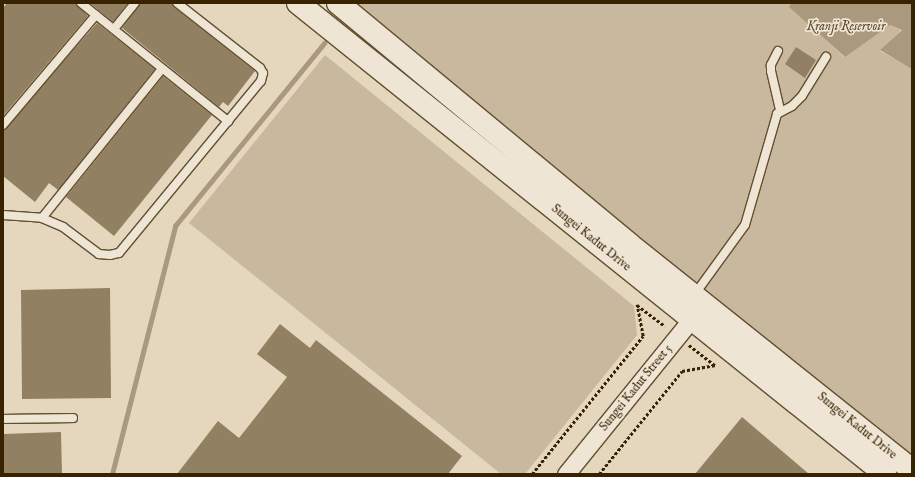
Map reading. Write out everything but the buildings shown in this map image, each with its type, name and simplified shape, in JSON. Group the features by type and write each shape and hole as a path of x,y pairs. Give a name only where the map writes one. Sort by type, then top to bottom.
{"main road":[{"name":"Sungei Kadut Drive","path":"298,3 697,304 912,470"},
{"name":"Sungei Kadut Drive","path":"338,3 629,244 885,474"}],"street":[{"name":"Sungei Kadut Street 5","path":"566,474 697,304"}],"lane":[{"path":"81,3 228,122"},
{"path":"114,29 135,3"},
{"path":"3,215 42,218 63,227 99,254 110,255 119,253 228,122 261,81 263,73 260,68 177,3"},
{"path":"3,125 96,15"},
{"path":"778,51 771,65 771,71 780,110"},
{"path":"697,304 745,225 774,120 780,110 792,106 802,96 826,57"},
{"path":"42,218 162,69"},
{"path":"3,419 73,418"}],"path":[{"path":"532,474 643,336 637,305"},
{"path":"599,474 682,371 716,365"}],"shaded area":[{"path":"353,3 791,3 790,7 844,57 890,25 901,30 880,51 912,68 912,457 712,301"},
{"path":"325,55 634,306 637,335 525,474 501,474 189,223"}],"water":[{"name":"Kranji Reservoir","path":"791,3 912,3 912,69 880,50 902,30 890,25 845,57 789,7"}],"waterway":[{"path":"112,474 175,226 324,43"}]}
